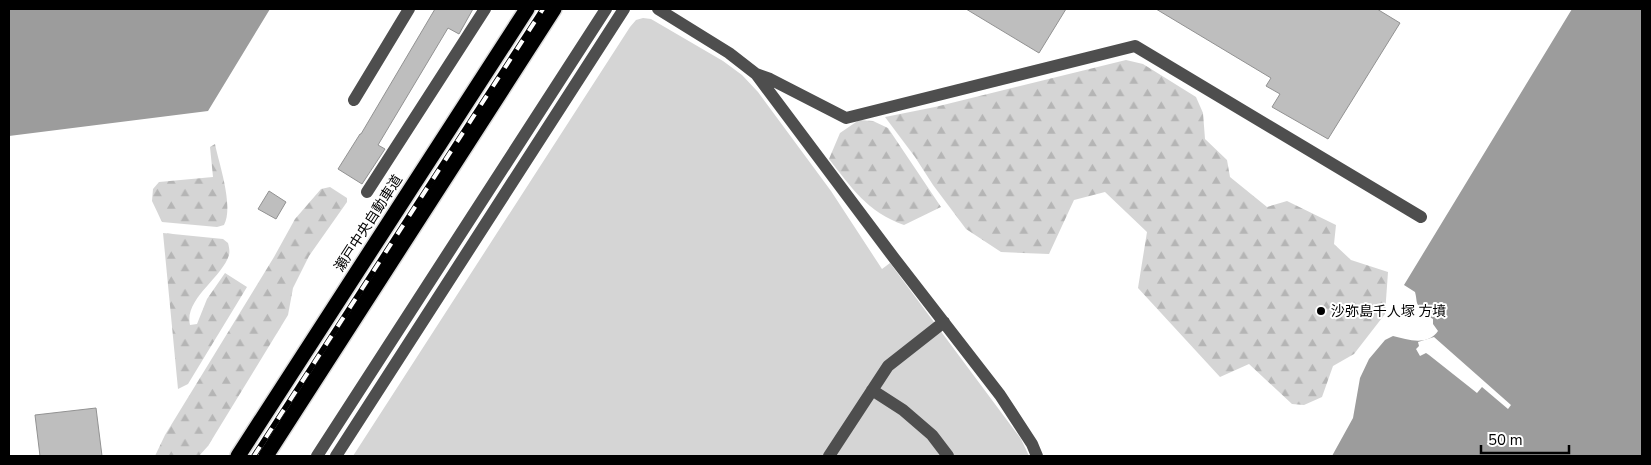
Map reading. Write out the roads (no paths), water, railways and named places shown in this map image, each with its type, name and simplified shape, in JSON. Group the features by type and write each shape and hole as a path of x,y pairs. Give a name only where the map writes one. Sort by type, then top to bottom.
{"highway":[{"name":"瀬戸中央自動車道","path":"238,456 527,9"},
{"path":"266,456 554,9"}],"street":[{"path":"354,100 409,9"},
{"path":"367,192 485,9"},
{"path":"317,456 606,9"},
{"path":"336,456 624,9"},
{"path":"658,9 729,53 756,74 1000,395 1032,444 1037,456"},
{"path":"756,74 770,79 846,118 1135,46 1421,217"},
{"path":"829,456 888,366 944,322"},
{"path":"872,390 903,410 932,435 948,456"}],"railway":[{"path":"254,456 543,9"}],"place":[{"name":"沙弥島千人塚 方墳","path":"1321,311"}]}
